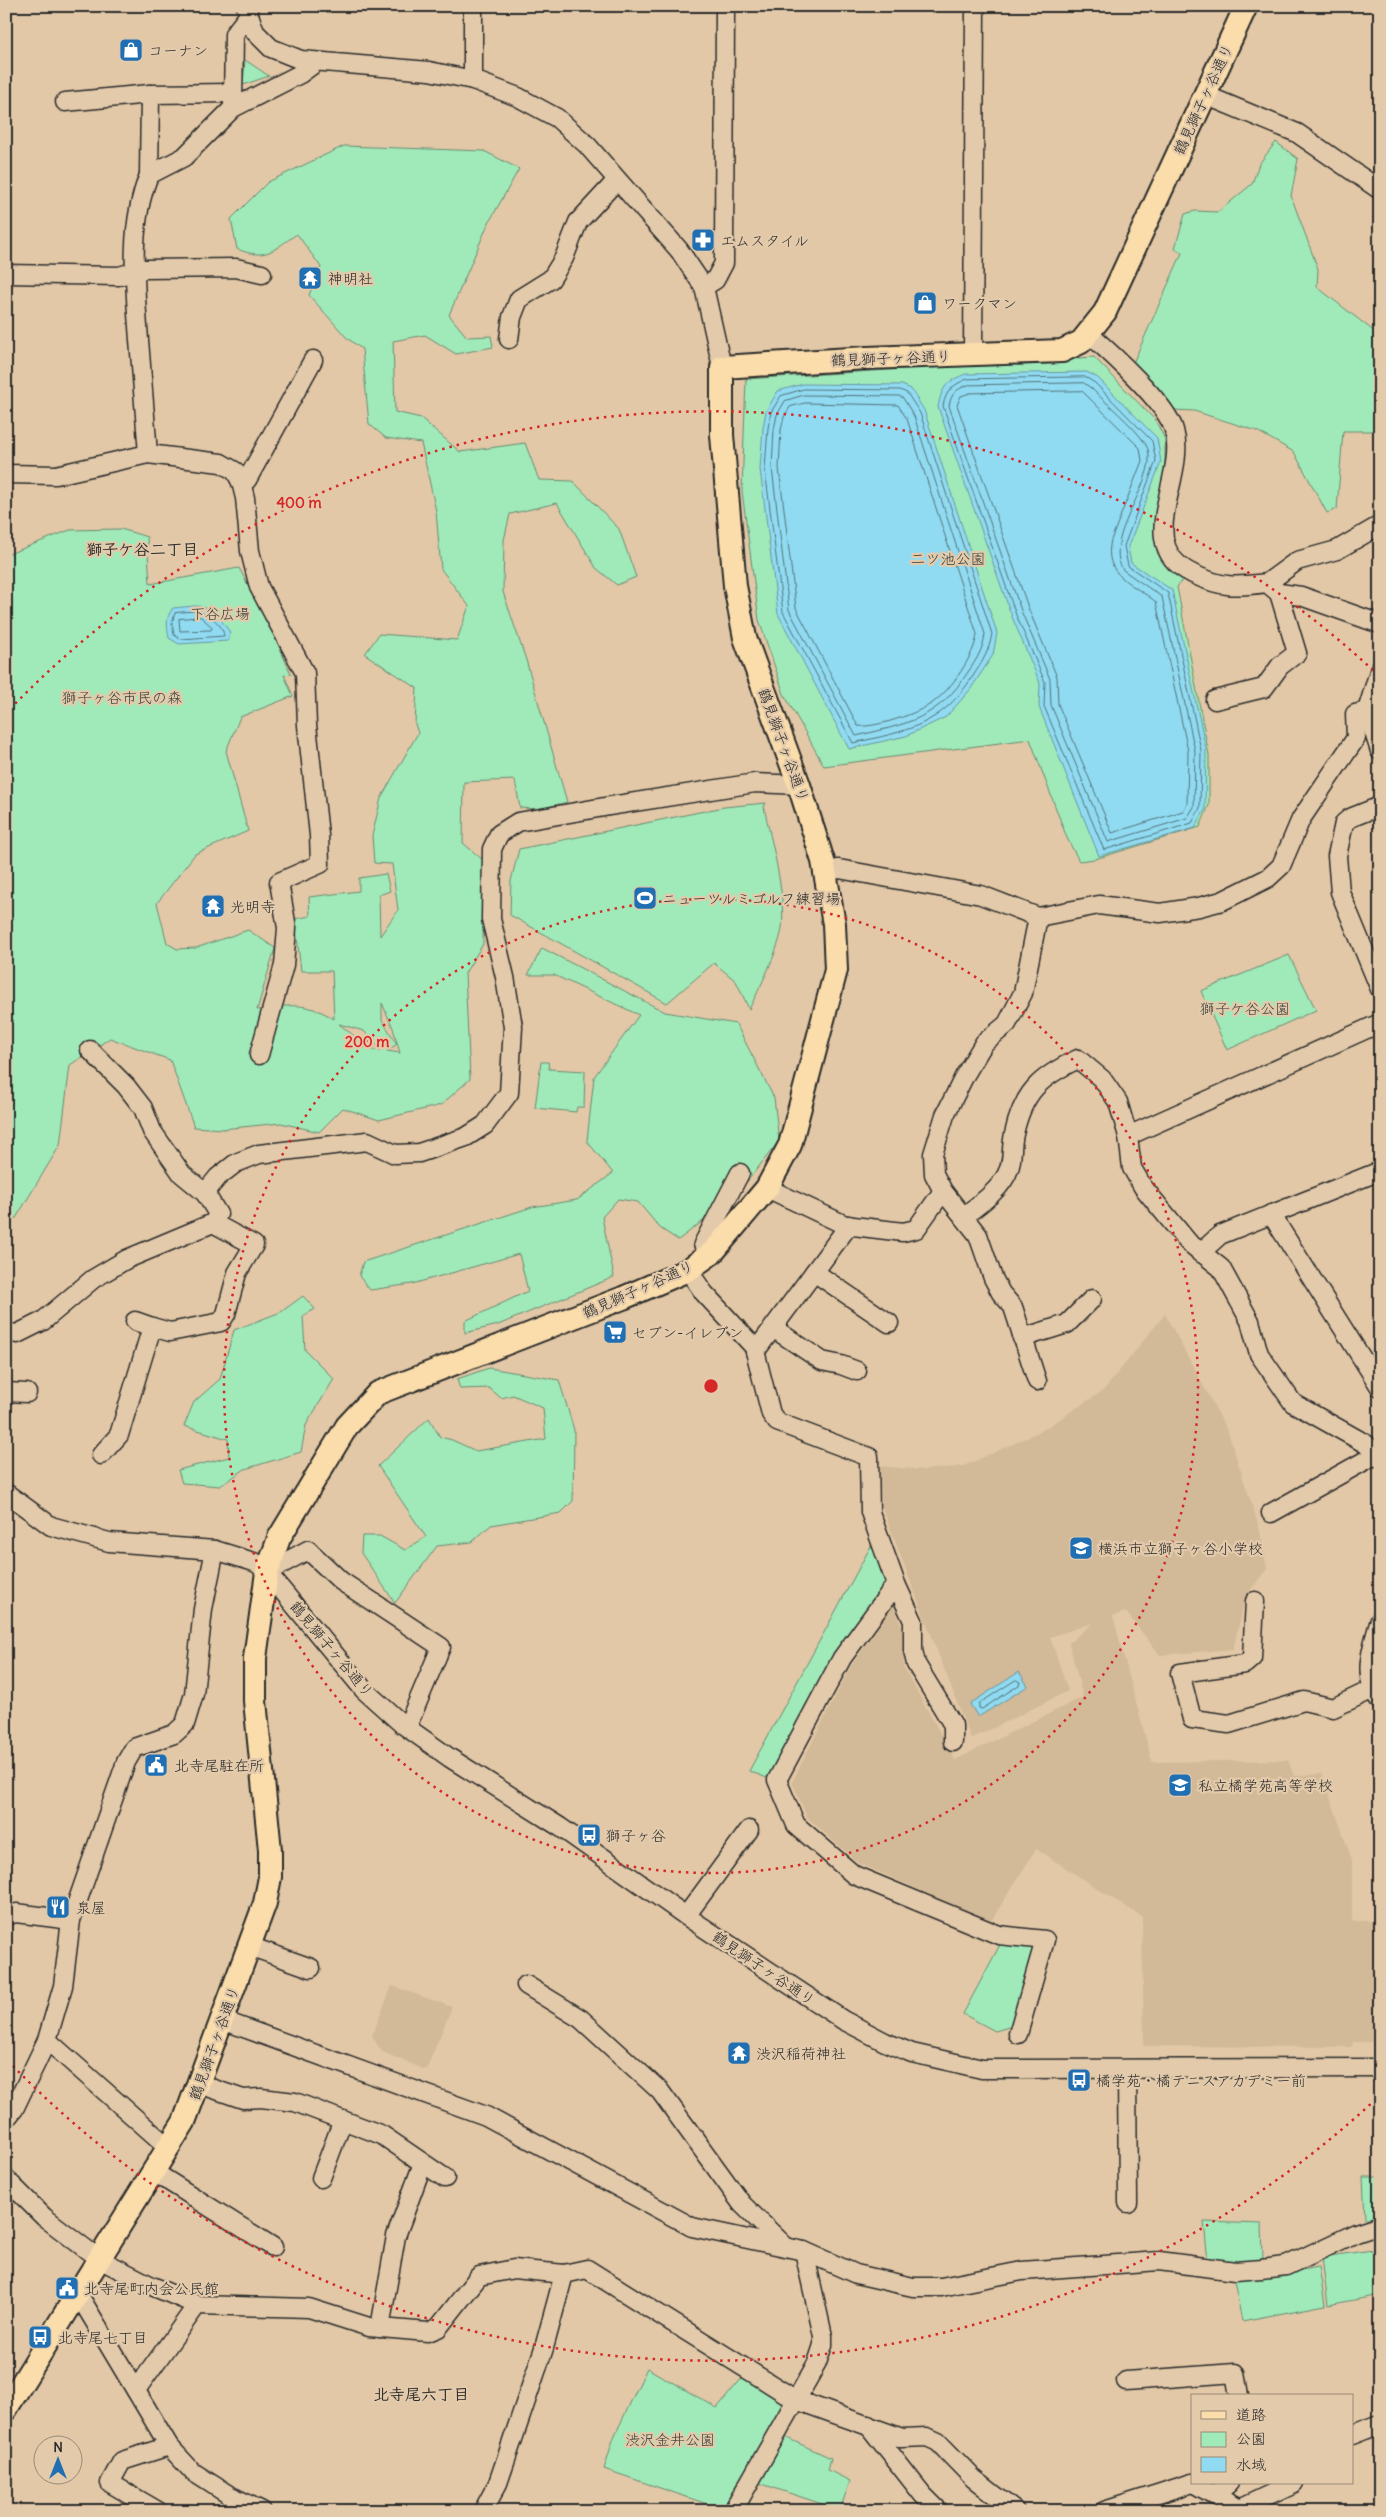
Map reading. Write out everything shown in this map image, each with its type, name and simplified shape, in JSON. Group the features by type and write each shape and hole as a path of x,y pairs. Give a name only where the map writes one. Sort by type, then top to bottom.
{"main road":[{"name":"鶴見獅子ヶ谷通り","path":"6,2409 184,2122 265,1903 271,1864 255,1701 254,1658 267,1572 279,1538 319,1470 347,1426 378,1393 624,1298 688,1270 713,1252 767,1188 790,1145 836,970 834,924 826,871 799,784 746,638 735,586 722,436 722,367 867,358 1062,351 1081,342 1090,334 1105,312 1246,6"}],"street":[{"path":"473,6 473,80"},
{"path":"704,286 715,280 724,263 725,6"},
{"path":"972,355 975,6"},
{"path":"247,11 255,32 271,48 300,60 315,64 429,71 473,80 518,97 557,118 587,145 618,180 679,250 704,286 722,367"},
{"path":"149,175 184,157 232,101 234,34 247,11"},
{"path":"65,102 150,94 232,101 300,74 315,64"},
{"path":"148,454 134,274 136,218 140,196 149,175 150,94"},
{"path":"1205,95 1297,133 1380,190"},
{"path":"508,339 512,316 519,299 551,279 564,258 578,222 618,180"},
{"path":"6,274 119,276 134,274 144,270 236,268 262,274"},
{"path":"1090,334 1132,374 1165,413 1174,430 1177,457 1163,518 1165,548 1183,570 1208,582 1234,588 1273,588 1380,624"},
{"path":"241,482 247,480 313,360"},
{"path":"6,474 56,475 148,454 221,462 235,471 241,482 245,498 250,551 259,587 305,673 307,725 319,835 320,864 279,882 287,928 284,965 258,1055"},
{"path":"1273,588 1297,562 1338,550 1380,525"},
{"path":"1215,700 1264,688 1280,666 1297,653 1273,588"},
{"path":"1380,668 1367,711 1380,751"},
{"path":"826,871 839,869 981,895 1038,917 1099,905 1160,913 1199,907 1222,901 1268,878 1281,866 1301,819 1356,738 1355,714 1367,711"},
{"path":"205,1193 218,1177 236,1163 259,1154 368,1141 395,1154 419,1152 466,1137 485,1126 509,1092 513,1027 505,977 491,919 492,849 499,834 518,822 610,806 755,783 799,784"},
{"path":"1380,806 1350,818 1344,823 1337,856 1340,892 1380,990"},
{"path":"1037,1381 1013,1307 993,1278 978,1235 943,1191 934,1174 933,1154 945,1115 984,1043 1007,1024 1023,993 1038,917"},
{"path":"1128,1136 1380,1023"},
{"path":"6,1332 17,1334 43,1321 92,1279 127,1259 212,1223 218,1214 205,1193 182,1174 152,1131 143,1108 126,1086 90,1050"},
{"path":"964,1216 986,1200 1010,1168 1014,1135 1026,1098 1036,1084 1054,1070 1078,1059 1102,1079 1118,1102 1128,1136 1132,1168 1143,1187 1158,1208 1200,1253 1221,1268 1234,1288 1250,1321 1259,1354 1293,1403 1366,1444 1378,1456 1271,1513"},
{"path":"1200,1253 1220,1235 1380,1171"},
{"path":"713,1252 703,1244 740,1173"},
{"path":"767,1188 849,1225 903,1232 916,1229 943,1191"},
{"path":"1271,1214 1380,1387"},
{"path":"134,1321 170,1332 221,1322 226,1314 237,1273 254,1245 212,1223"},
{"path":"755,1352 849,1225"},
{"path":"688,1270 704,1293 754,1347 771,1414 777,1422 869,1457 870,1512 896,1584 913,1621 916,1664 954,1725 954,1742"},
{"path":"814,1272 888,1323"},
{"path":"1022,1338 1067,1324 1092,1299"},
{"path":"101,1454 119,1435 152,1327"},
{"path":"773,1328 822,1361 857,1371"},
{"path":"6,1392 27,1393"},
{"path":"6,1493 50,1526 109,1542 215,1550 257,1563 267,1572 308,1550 341,1580 441,1647 407,1727"},
{"path":"6,2119 14,2109 47,2040 63,1986 71,1920 126,1762 134,1748 174,1734 185,1724 194,1694 203,1609 215,1550"},
{"name":"鶴見獅子ヶ谷通り","path":"267,1572 364,1690 407,1727 450,1758 560,1827 686,1916 843,2020 912,2053 982,2069 1380,2068"},
{"path":"896,1584 842,1658 777,1780 796,1825 854,1875 999,1935 1045,1940 1018,2034"},
{"path":"1256,1601 1252,1658 1245,1664 1180,1673 1192,1719 1229,1724 1304,1701 1333,1708 1375,1696 1370,1658 1380,1620"},
{"path":"686,1916 750,1830"},
{"path":"6,1916 16,1913 71,1920"},
{"path":"250,1946 311,1968"},
{"path":"526,1985 581,2018 660,2091 742,2204 785,2246"},
{"path":"222,2020 486,2116 692,2227 804,2250 856,2274 914,2287 941,2287 1022,2271 1159,2261 1226,2270 1261,2270 1286,2266 1356,2233 1380,2225"},
{"path":"47,2040 169,2148"},
{"path":"1128,2070 1128,2204"},
{"path":"199,2084 243,2099 261,2098 295,2102 382,2134 445,2178"},
{"path":"321,2178 343,2120"},
{"path":"380,2328 396,2236 423,2163"},
{"path":"154,2172 273,2247"},
{"path":"6,2179 44,2217 99,2259 152,2286 197,2305 309,2308 369,2326 428,2332 438,2328 479,2276 514,2269 564,2274 587,2269 796,2400 902,2438 927,2436 938,2442 972,2478 1015,2511"},
{"path":"733,2511 817,2363 823,2345 823,2336 804,2250"},
{"path":"483,2511 498,2483 544,2348 564,2274"},
{"path":"77,2292 169,2446 193,2472 229,2495 262,2511"},
{"path":"136,2390 197,2305"},
{"path":"1126,2381 1235,2373 1239,2394"},
{"path":"1354,2434 1380,2424"},
{"path":"868,2425 923,2496 939,2511"},
{"path":"158,2511 110,2483 122,2461 169,2446"},
{"path":"1104,2511 1191,2484"},
{"path":"1195,2484 1239,2509 1292,2484"},
{"path":"1215,2496 1228,2484"}],"shaded area":[{"path":"1165,1314 1228,1432 1259,1527 1267,1569 1246,1595 1233,1649 1160,1655 1126,1612 1113,1616 1152,1762 1288,1760 1294,1776 1322,1774 1352,1860 1352,1921 1380,1921 1380,2042 1353,2042 1352,2047 1144,2046 1142,1917 1036,1849 991,1921 858,1863 807,1817 792,1782 851,1666 894,1605 902,1627 904,1668 955,1760 1083,1697 1069,1643 1093,1623 1050,1637 1068,1691 971,1739 882,1507 879,1466 925,1470 964,1466 1043,1430 1104,1390"},
{"path":"392,1986 452,2007 426,2070 382,2052 372,2036"}],"green space":[{"path":"245,60 269,76 243,85"},
{"path":"1276,142 1298,159 1291,196 1318,269 1317,287 1380,336 1380,431 1343,431 1337,509 1327,513 1294,452 1257,431 1194,411 1175,410 1133,363 1182,253 1175,248 1185,214 1195,211 1218,212 1252,184 1259,164"},
{"name":"獅子ヶ谷市民の森","path":"344,146 484,151 519,169 488,224 449,315 467,337 491,336 493,347 456,354 425,335 393,341 395,412 421,418 460,452 525,443 539,480 573,481 619,529 636,577 617,585 596,568 557,503 510,514 504,540 503,592 526,660 567,802 539,809 520,808 515,780 464,782 463,843 483,860 483,944 465,973 470,1079 441,1105 379,1120 343,1108 319,1132 281,1123 222,1129 194,1127 170,1060 110,1038 70,1065 60,1145 16,1218 6,1220 6,555 70,530 121,529 147,537 150,584 239,568 271,628 291,674 284,675 293,696 240,717 226,751 248,831 195,854 157,903 167,943 177,949 196,948 248,930 275,948 257,1010 288,1006 306,1007 315,1009 334,1019 332,971 301,971 295,919 310,916 309,897 359,891 359,878 386,874 390,891 379,895 380,936 398,910 392,864 374,863 372,836 381,798 418,733 415,724 417,688 365,654 379,634 457,640 469,606 441,569 436,511 421,443 386,438 369,424 362,349 347,338 309,295 321,267 297,234 275,249 263,254 237,249 231,219 268,182","holes":["382,1003 393,1028 400,1053 387,1051 397,1044 382,1020","339,1024 364,1031 381,1050 372,1050"]},
{"name":"二ツ池公園","path":"1094,357 1155,420 1165,439 1165,479 1156,513 1154,537 1173,573 1183,579 1177,587 1209,755 1209,805 1200,827 1095,859 1079,861 1067,838 1030,739 824,766 784,694 759,620 742,491 746,379"},
{"name":"ニューツルミゴルフ練習場","path":"766,803 764,807 780,883 783,914 782,928 773,958 749,1009 736,981 714,963 667,1003 510,915 511,881 519,849 724,807"},
{"path":"542,948 665,1012 736,1024 774,1098 779,1141 734,1198 678,1240 660,1228 638,1202 618,1199 602,1217 614,1277 498,1325 465,1333 465,1321 528,1291 519,1254 412,1284 370,1290 359,1276 363,1262 532,1207 577,1200 613,1173 587,1141 594,1077 639,1015 554,975 528,975"},
{"name":"獅子ケ谷公園","path":"1289,955 1316,1010 1227,1050 1201,991"},
{"path":"541,1062 548,1062 549,1069 585,1071 584,1107 577,1107 576,1112 535,1108"},
{"path":"303,1296 315,1309 303,1316 305,1350 334,1379 306,1425 301,1452 245,1469 220,1486 182,1483 178,1470 229,1457 228,1439 184,1426 194,1402 220,1379 234,1330 281,1312"},
{"path":"489,1368 559,1380 574,1430 573,1501 561,1513 491,1525 472,1542 437,1546 395,1603 361,1553 362,1536 380,1536 405,1550 426,1537 378,1466 429,1418 440,1437 452,1440 476,1451 546,1439 543,1408 513,1395 501,1398 489,1388 460,1389 457,1379"},
{"path":"872,1544 887,1583 844,1642 767,1778 749,1771"},
{"path":"1002,1941 1036,1945 1012,2026 995,2031 963,2014"},
{"path":"1363,2177 1380,2177 1380,2218 1365,2218"},
{"path":"1204,2222 1262,2224 1263,2262 1208,2262"},
{"path":"1380,2249 1380,2295 1328,2305 1322,2257"},
{"path":"1319,2267 1325,2305 1242,2321 1234,2281"},
{"name":"渋沢金井公園","path":"647,2368 717,2408 743,2377 784,2402 769,2430 831,2458 828,2470 850,2481 840,2510 741,2477 722,2509 604,2469 614,2437"}],"water":[{"path":"1087,372 1098,378 1157,438 1161,462 1128,547 1131,563 1172,590 1206,749 1205,810 1195,828 1099,856 1039,707 1040,683 1012,617 938,407 941,394 946,385 966,374"},
{"path":"803,384 902,385 911,389 924,410 997,633 993,655 970,690 946,717 906,736 849,749 778,614 760,469 763,428 766,411 778,391"},
{"path":"195,606 211,611 220,619 230,633 228,641 179,644 169,638 167,626 170,612 173,608"},
{"path":"1019,1672 1028,1686 978,1717 970,1704"}],"place":[{"name":"コーナン","path":"131,50"},
{"name":"エムスタイル","path":"703,240"},
{"name":"神明社","path":"310,278"},
{"name":"ワークマン","path":"925,303"},
{"name":"ニューツルミゴルフ練習場","path":"645,898"},
{"name":"光明寺","path":"213,906"},
{"name":"セブン-イレブン","path":"615,1332"},
{"name":"横浜市立獅子ヶ谷小学校","path":"1081,1548"},
{"name":"北寺尾駐在所","path":"156,1765"},
{"name":"私立橘学苑高等学校","path":"1180,1785"},
{"name":"獅子ヶ谷","path":"589,1835"},
{"name":"泉屋","path":"58,1907"},
{"name":"渋沢稲荷神社","path":"739,2053"},
{"name":"橘学苑・橘テニスアカデミー前","path":"1079,2080"},
{"name":"北寺尾町内会公民館","path":"67,2288"},
{"name":"北寺尾七丁目","path":"40,2337"}],"district":[{"name":"獅子ケ谷二丁目","path":"142,549"},
{"name":"北寺尾六丁目","path":"421,2394"}],"park label":[{"name":"下谷広場","path":"220,613"}]}
